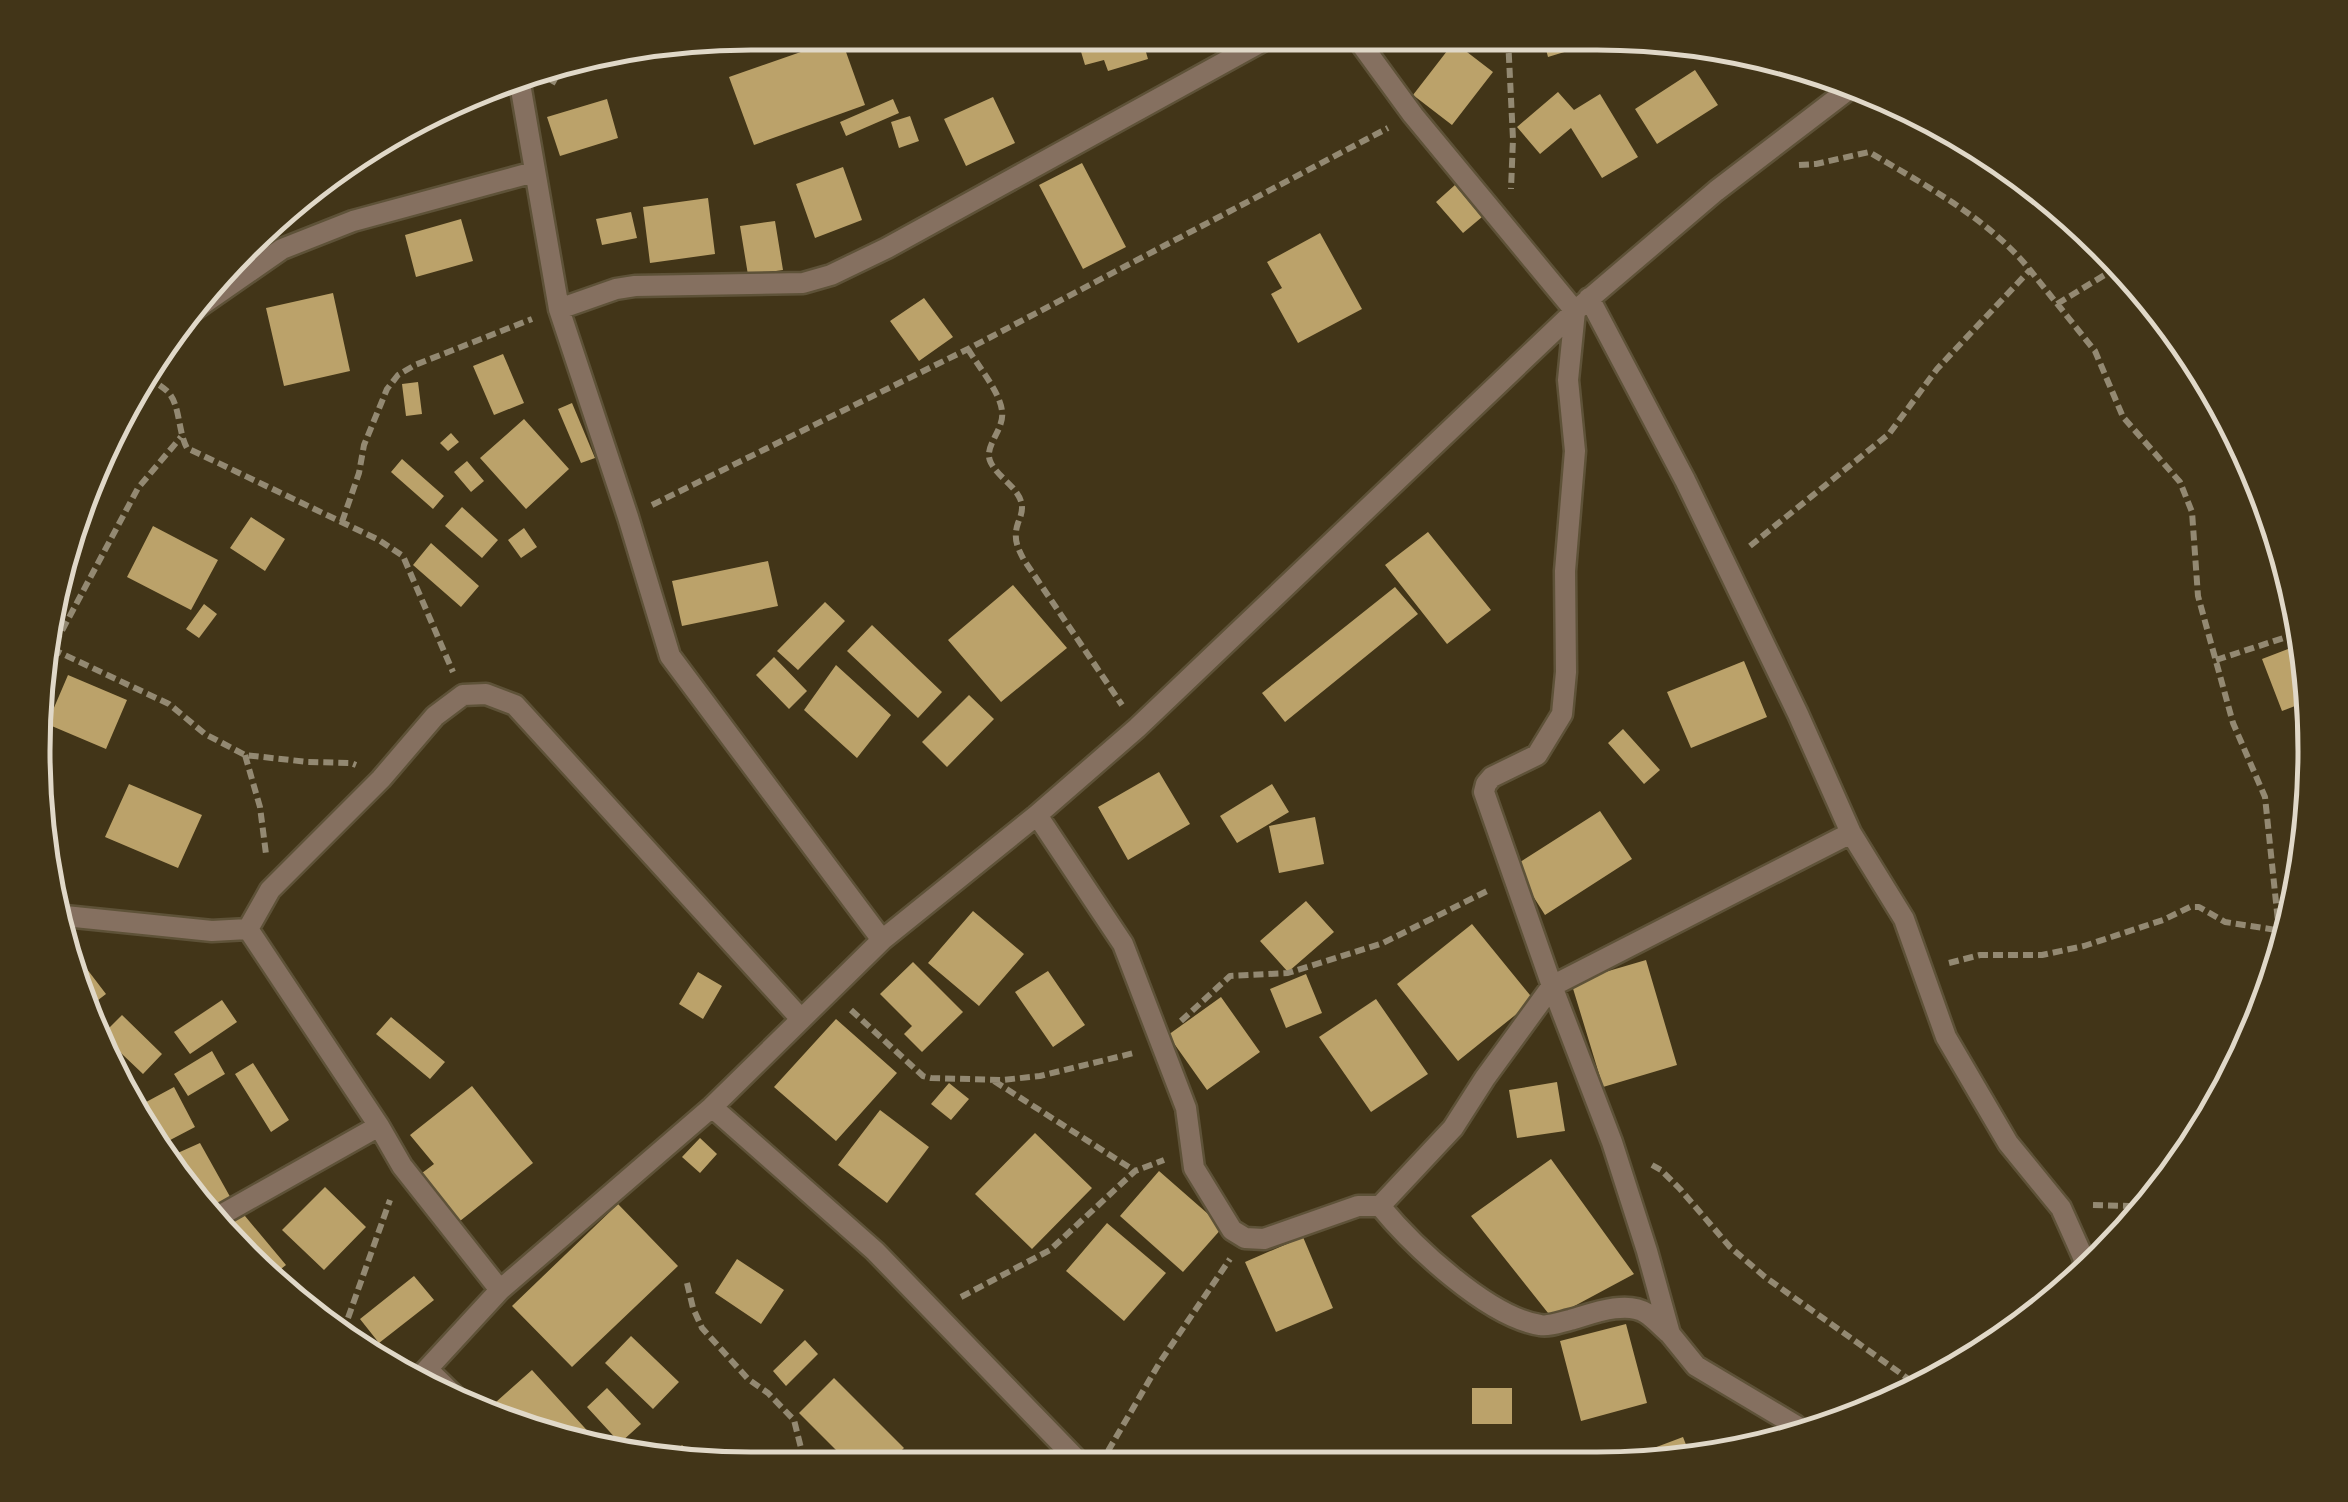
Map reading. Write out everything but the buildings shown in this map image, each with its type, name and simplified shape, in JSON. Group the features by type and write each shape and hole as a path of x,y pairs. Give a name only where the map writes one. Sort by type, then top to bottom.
{"street":[{"path":"559,308 636,286 777,285 832,275 1247,50"},
{"path":"1366,50 1413,115 1510,230 1582,305 1686,480 1851,832 1904,919 1946,1037 2008,1144 2056,1203 2083,1256"},
{"path":"521,89 559,308 670,656 882,940"},
{"path":"425,1372 500,1290 712,1107 882,940 1137,728 1582,305 1842,94"},
{"path":"223,290 282,250 353,221 534,172"},
{"path":"1582,305 1568,380 1575,451 1565,571 1566,672 1562,714 1537,755 1492,776 1484,792 1612,1142 1670,1334"},
{"path":"248,929 270,890 381,779 435,716 464,695 486,694 514,705 801,1019"},
{"path":"1037,815 1123,944 1186,1108 1194,1168 1232,1230 1245,1238 1264,1240 1358,1206 1380,1206 1453,1128 1552,986 1851,832"},
{"path":"70,917 212,931 248,929"},
{"path":"248,929 402,1166 500,1290"},
{"path":"712,1107 875,1251 1069,1452"},
{"path":"224,1213 379,1126"},
{"path":"1380,1206 1396,1225 1490,1306 1543,1326 1616,1308 1642,1310 1670,1334 1696,1366 1793,1423"}],"path":[{"path":"1509,50 1513,139 1510,230"},
{"path":"628,517 968,349 1413,115"},
{"path":"1748,167 1816,164 1869,152 1956,204 2020,257 2095,351 2122,417 2180,482 2192,512 2198,596 2233,723 2266,797 2278,917"},
{"path":"1726,566 1889,434 1938,369 2030,270"},
{"path":"2058,304 2108,272"},
{"path":"342,522 364,445 398,375 559,308"},
{"path":"968,349 1000,402 1003,414 988,458 1022,505 1015,543 1137,728"},
{"path":"155,383 174,400 187,448 379,540 403,556 464,695"},
{"path":"60,634 138,488 181,437"},
{"path":"2216,660 2288,636"},
{"path":"57,651 169,704 205,734 246,755 352,763 381,779"},
{"path":"246,755 260,806 270,890"},
{"path":"832,992 923,1076 993,1080 1040,1076 1132,1054 1160,1040 1230,976 1288,973 1382,944 1514,877"},
{"path":"1922,970 1980,955 2042,955 2084,946 2190,907 2199,907 2225,922 2274,930"},
{"path":"993,1080 1135,1171"},
{"path":"1612,1142 1661,1170 1730,1247 1765,1277 1909,1379"},
{"path":"933,1311 1050,1250 1135,1171 1190,1150"},
{"path":"346,1323 402,1166"},
{"path":"2056,1203 2130,1206"},
{"path":"1107,1452 1160,1362 1245,1238"},
{"path":"687,1282 692,1308 702,1328 748,1380 768,1393 794,1420 802,1452"}]}
